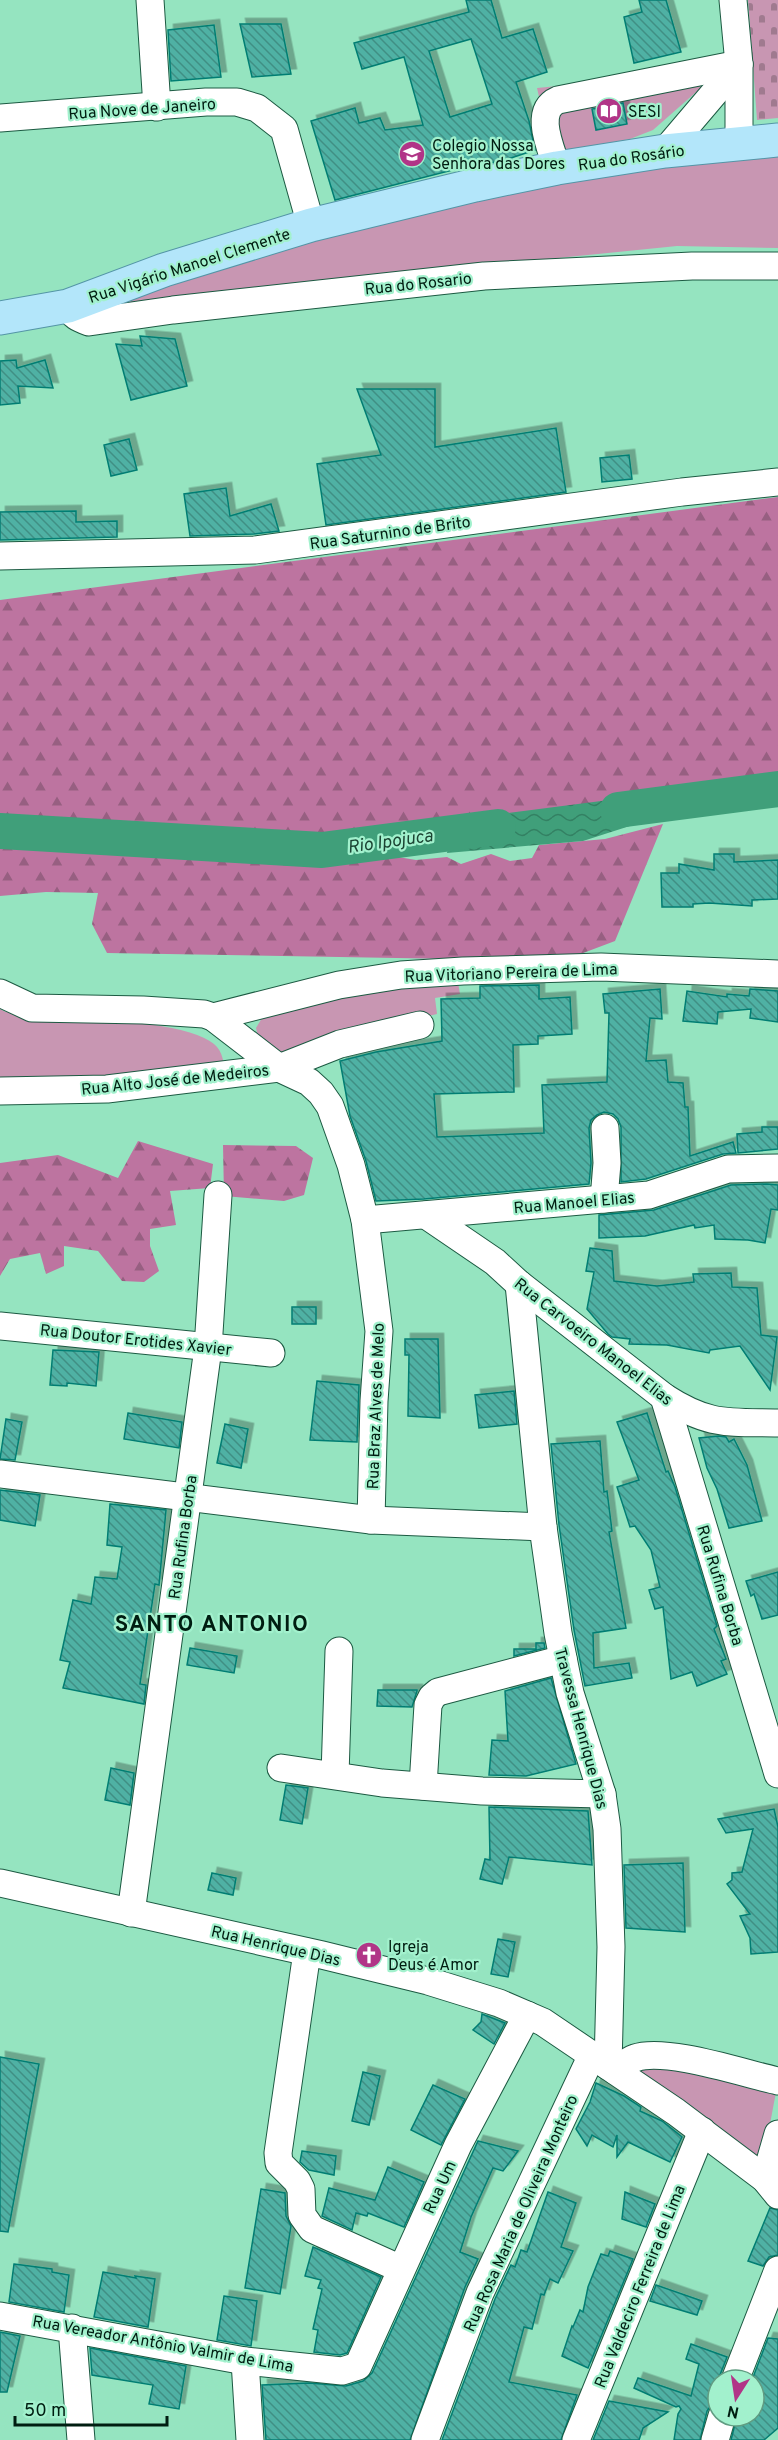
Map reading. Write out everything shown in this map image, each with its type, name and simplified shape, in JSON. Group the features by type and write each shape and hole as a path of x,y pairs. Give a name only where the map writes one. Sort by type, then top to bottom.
{"main road":[{"name":"Rua do Rosário","path":"311,225 475,185 557,168 665,151 778,140"},
{"name":"Rua Vigário Manoel Clemente","path":"0,318 68,306 164,270 311,225"}],"street":[{"path":"150,0 157,107"},
{"path":"734,0 739,64 739,142"},
{"path":"665,151 739,64"},
{"path":"557,168 545,123 546,110 550,104 558,100 739,64"},
{"name":"Rua Nove de Janeiro","path":"0,118 206,102 237,102 257,108 284,129 311,225"},
{"name":"Rua do Rosario","path":"68,306 71,314 89,322 173,310 473,277 692,266 778,266"},
{"name":"Rua Saturnino de Brito","path":"0,556 255,550 681,492 778,482"},
{"name":"Rua Vitoriano Pereira de Lima","path":"0,993 32,1008 143,1010 204,1014 213,1017 339,985 401,975 602,967 778,974"},
{"name":"Rua Braz Alves de Melo","path":"213,1017 279,1068 309,1082 330,1106 351,1165 365,1220 380,1331 374,1401 371,1520"},
{"name":"Rua Alto José de Medeiros","path":"0,1091 107,1089 279,1068 340,1044 420,1025"},
{"path":"604,1200 607,1163 605,1128"},
{"name":"Rua Manoel Elias","path":"365,1220 650,1196 728,1169 778,1168"},
{"name":"Rua Rufina Borba","path":"131,1913 208,1348 218,1195"},
{"name":"Rua Carvoeiro Manoel Elias","path":"426,1215 495,1262 519,1284 664,1397 687,1411 721,1422 778,1423"},
{"name":"Travessa Henrique Dias","path":"519,1284 543,1527 563,1659 570,1693 602,1794 607,1829 611,1947 605,2064"},
{"name":"Rua Doutor Erotides Xavier","path":"0,1326 271,1353"},
{"name":"Rua Rufina Borba","path":"664,1397 777,1767"},
{"path":"0,1474 187,1499 371,1520 543,1527"},
{"path":"335,1775 339,1651"},
{"path":"423,1786 428,1705 432,1697 438,1692 563,1659"},
{"path":"281,1768 382,1783 482,1791 602,1794"},
{"name":"Rua Henrique Dias","path":"0,1883 428,1981 499,2003 543,2022 702,2131 772,2187"},
{"path":"307,1952 278,2153 279,2163 297,2181 301,2189 302,2215 312,2229 401,2269"},
{"name":"Rua Um","path":"360,2362 458,2145 527,2015"},
{"path":"605,2064 655,2056 679,2058 778,2081"},
{"name":"Rua Rosa Maria de Oliveira Monteiro","path":"425,2440 480,2293 605,2064"},
{"name":"Rua Valdeciro Ferreira de Lima","path":"576,2440 702,2131"},
{"path":"772,2187 778,2134"},
{"path":"740,2368 778,2270"},
{"name":"Rua Vereador Antônio Valmir de Lima","path":"0,2316 245,2361 342,2371 351,2369 360,2362"},
{"path":"72,2328 81,2440"},
{"path":"245,2361 250,2440"}],"green space":[{"path":"748,0 778,0 778,118 757,120"},
{"path":"713,71 703,86 653,130 630,139 552,153 537,88"},
{"path":"778,152 778,248 677,246 360,278 92,313 88,300 500,177"},
{"path":"778,497 778,777 643,795 389,841 84,836 0,817 0,600"},
{"path":"663,824 615,941 562,961 107,953 92,924 98,893 46,892 0,896 0,846 297,864 386,855 416,860 447,857 461,864 491,854 510,861 532,858 539,845 605,839"},
{"path":"457,977 460,994 435,998 437,1014 324,1042 282,1058 260,1045 256,1028 265,1013 373,987"},
{"path":"0,1009 6,1012 146,1024 198,1035 217,1047 221,1054 225,1074 0,1085"},
{"path":"138,1141 213,1164 210,1188 170,1191 176,1225 150,1229 150,1246 159,1271 144,1282 122,1281 98,1251 64,1246 64,1266 46,1274 40,1253 10,1259 0,1276 0,1163 58,1155 118,1178"},
{"path":"223,1145 296,1146 313,1158 304,1195 284,1201 224,1196"},
{"path":"661,2061 777,2087 762,2166 629,2075"}],"water":[{"path":"671,792 661,816 583,841 447,853 454,820"}],"building":[{"path":"466,0 491,0 502,38 533,29 547,72 516,82 529,121 535,150 505,160 472,165 335,200 311,121 355,108 359,123 380,118 385,130 423,125 404,57 362,69 354,43 469,12","holes":["471,39 492,104 450,117 429,51"]},
{"path":"639,0 666,0 681,52 634,63 624,17 642,12"},
{"path":"240,24 281,24 291,74 252,77"},
{"path":"214,25 221,77 171,81 168,30"},
{"name":"SESI","path":"623,103 627,124 596,130 592,109"},
{"path":"140,336 175,339 187,386 131,400 116,344 142,346"},
{"path":"16,360 17,368 45,360 53,388 18,386 20,403 0,405 0,361"},
{"path":"357,389 435,389 435,447 556,428 566,492 326,525 317,464 381,455"},
{"path":"129,439 137,470 111,476 104,445"},
{"path":"629,455 632,479 602,482 600,458"},
{"path":"226,488 230,516 271,504 279,531 190,536 184,494"},
{"path":"76,511 76,522 117,521 117,537 0,540 0,512"},
{"path":"714,854 734,854 734,862 778,860 778,899 752,900 752,906 709,903 693,904 693,907 662,907 661,873 679,873 679,864 714,870"},
{"path":"539,985 539,999 570,997 572,1034 538,1036 538,1044 513,1045 514,1092 434,1094 437,1137 544,1133 542,1085 607,1082 609,1013 605,1013 603,994 660,989 662,1019 650,1018 646,1061 666,1060 668,1082 683,1083 685,1107 688,1107 690,1156 733,1142 736,1153 723,1154 646,1179 621,1182 621,1127 613,1114 604,1112 591,1120 589,1128 591,1163 589,1184 424,1199 376,1201 366,1161 350,1116 340,1061 376,1052 442,1041 441,999 480,998 480,986"},
{"path":"750,989 778,991 778,1022 750,1018 751,1009 718,1012 717,1024 683,1021 687,991 727,997 727,994 749,996"},
{"path":"762,1127 778,1127 778,1149 738,1153 737,1134 762,1132"},
{"path":"731,1185 778,1185 778,1210 771,1209 765,1243 715,1239 714,1225 695,1228 694,1225 645,1236 599,1238 599,1215 654,1210"},
{"path":"590,1248 612,1251 614,1281 657,1286 694,1282 693,1274 731,1273 732,1287 757,1288 761,1335 777,1337 770,1390 740,1346 710,1350 709,1353 667,1345 629,1344 630,1339 612,1337 608,1334 587,1309 594,1272 586,1271"},
{"path":"292,1307 316,1307 316,1324 292,1324"},
{"path":"405,1339 438,1339 440,1418 408,1416 409,1355 405,1355"},
{"path":"53,1350 99,1352 96,1386 67,1383 67,1386 50,1385"},
{"path":"317,1381 359,1385 357,1442 310,1440"},
{"path":"514,1391 517,1424 479,1428 475,1395"},
{"path":"128,1413 182,1422 179,1448 124,1439"},
{"path":"647,1413 666,1472 668,1471 675,1487 717,1626 714,1629 726,1659 721,1661 727,1674 697,1686 692,1672 671,1679 663,1607 655,1609 649,1590 660,1587 651,1550 635,1526 630,1527 617,1487 639,1480 617,1422"},
{"path":"6,1419 22,1422 15,1460 0,1459"},
{"path":"225,1424 248,1429 241,1468 217,1463"},
{"path":"726,1437 729,1442 734,1439 747,1465 762,1521 729,1528 717,1489 707,1468 699,1438"},
{"path":"600,1441 604,1492 607,1491 612,1531 609,1532 626,1628 593,1633 594,1668 629,1663 632,1678 585,1686 574,1630 559,1525 551,1444"},
{"path":"0,1490 40,1495 35,1526 0,1520"},
{"path":"110,1504 166,1510 159,1585 155,1584 140,1684 146,1685 144,1704 63,1688 70,1662 60,1660 73,1600 91,1604 95,1577 117,1579 122,1547 107,1545"},
{"path":"778,1572 778,1615 762,1619 754,1594 751,1596 746,1581"},
{"path":"536,1643 544,1643 545,1648 514,1656 514,1649 536,1649"},
{"path":"190,1648 237,1656 234,1673 187,1665"},
{"path":"551,1678 576,1764 526,1776 489,1775 492,1740 508,1741 505,1691"},
{"path":"378,1690 417,1691 412,1707 377,1706"},
{"path":"111,1768 134,1773 130,1805 105,1800"},
{"path":"286,1785 308,1788 302,1824 280,1820"},
{"path":"489,1807 588,1811 592,1865 509,1857 502,1884 480,1879 485,1859 490,1860"},
{"path":"774,1809 778,1827 778,1952 751,1954 750,1938 740,1916 750,1914 727,1884 732,1880 732,1873 742,1872 753,1829 726,1833 718,1819"},
{"path":"683,1863 685,1932 626,1928 624,1865"},
{"path":"212,1873 236,1878 233,1895 208,1890"},
{"path":"498,1939 515,1942 508,1977 491,1974"},
{"path":"482,2014 505,2023 494,2044 473,2030 481,2022"},
{"path":"0,2057 39,2064 8,2232 0,2231"},
{"path":"363,2072 380,2076 369,2125 352,2121"},
{"path":"596,2083 624,2096 641,2107 640,2111 662,2121 682,2137 670,2162 628,2142 617,2157 617,2135 613,2147 592,2135 587,2146 576,2129 590,2102"},
{"path":"433,2085 465,2099 441,2145 411,2130"},
{"path":"478,2141 518,2151 503,2171 493,2168 471,2217 460,2252 478,2259 465,2287 410,2440 266,2440 262,2385 309,2383 346,2386 363,2381 372,2373"},
{"path":"302,2151 336,2156 334,2175 309,2170 300,2162"},
{"path":"388,2167 424,2182 404,2227 368,2213 367,2216 356,2213 352,2230 322,2216 329,2188 375,2200"},
{"path":"261,2189 285,2193 286,2216 291,2226 280,2294 245,2288"},
{"path":"548,2192 576,2203 561,2247 573,2251 558,2283 550,2279 544,2295 541,2294 532,2329 524,2327 509,2382 577,2395 561,2440 442,2440 495,2299 511,2265 515,2267 521,2250 527,2252"},
{"path":"625,2192 655,2204 646,2227 622,2219"},
{"path":"770,2208 778,2210 778,2255 769,2257 763,2266 748,2261"},
{"path":"313,2247 381,2277 347,2353 340,2355 314,2352 318,2330 313,2329 322,2289 318,2288 321,2280 305,2276"},
{"path":"610,2251 633,2259 588,2368 562,2356 572,2326 580,2310 583,2312 588,2287 601,2254 608,2256"},
{"path":"14,2264 52,2269 52,2272 69,2275 64,2312 9,2302"},
{"path":"103,2272 155,2279 148,2327 94,2317"},
{"path":"656,2285 702,2301 697,2315 650,2301"},
{"path":"224,2296 257,2301 251,2346 217,2340"},
{"path":"0,2332 20,2336 7,2392 0,2392"},
{"path":"768,2338 778,2339 778,2428 764,2440 731,2440 734,2428 766,2428 766,2368 757,2368"},
{"path":"691,2344 727,2357 723,2368 706,2368 706,2415 700,2440 674,2440 678,2414 681,2409 679,2406 676,2407 634,2388 638,2378 691,2396 699,2364 686,2359"},
{"path":"90,2348 186,2366 179,2409 149,2404 153,2385 92,2375"},
{"path":"609,2401 668,2412 643,2428 639,2440 593,2440"}],"waterway":[{"name":"Rio Ipojuca","path":"618,810 778,789"},
{"name":"Rio Ipojuca","path":"0,831 322,850 498,827"}],"place":[{"name":"SESI","path":"609,111"},
{"name":"Colegio Nossa Senhora das Dores","path":"412,154"},
{"name":"Igreja Deus é Amor","path":"369,1955"}],"district":[{"name":"SANTO ANTONIO","path":"212,1623"}]}
